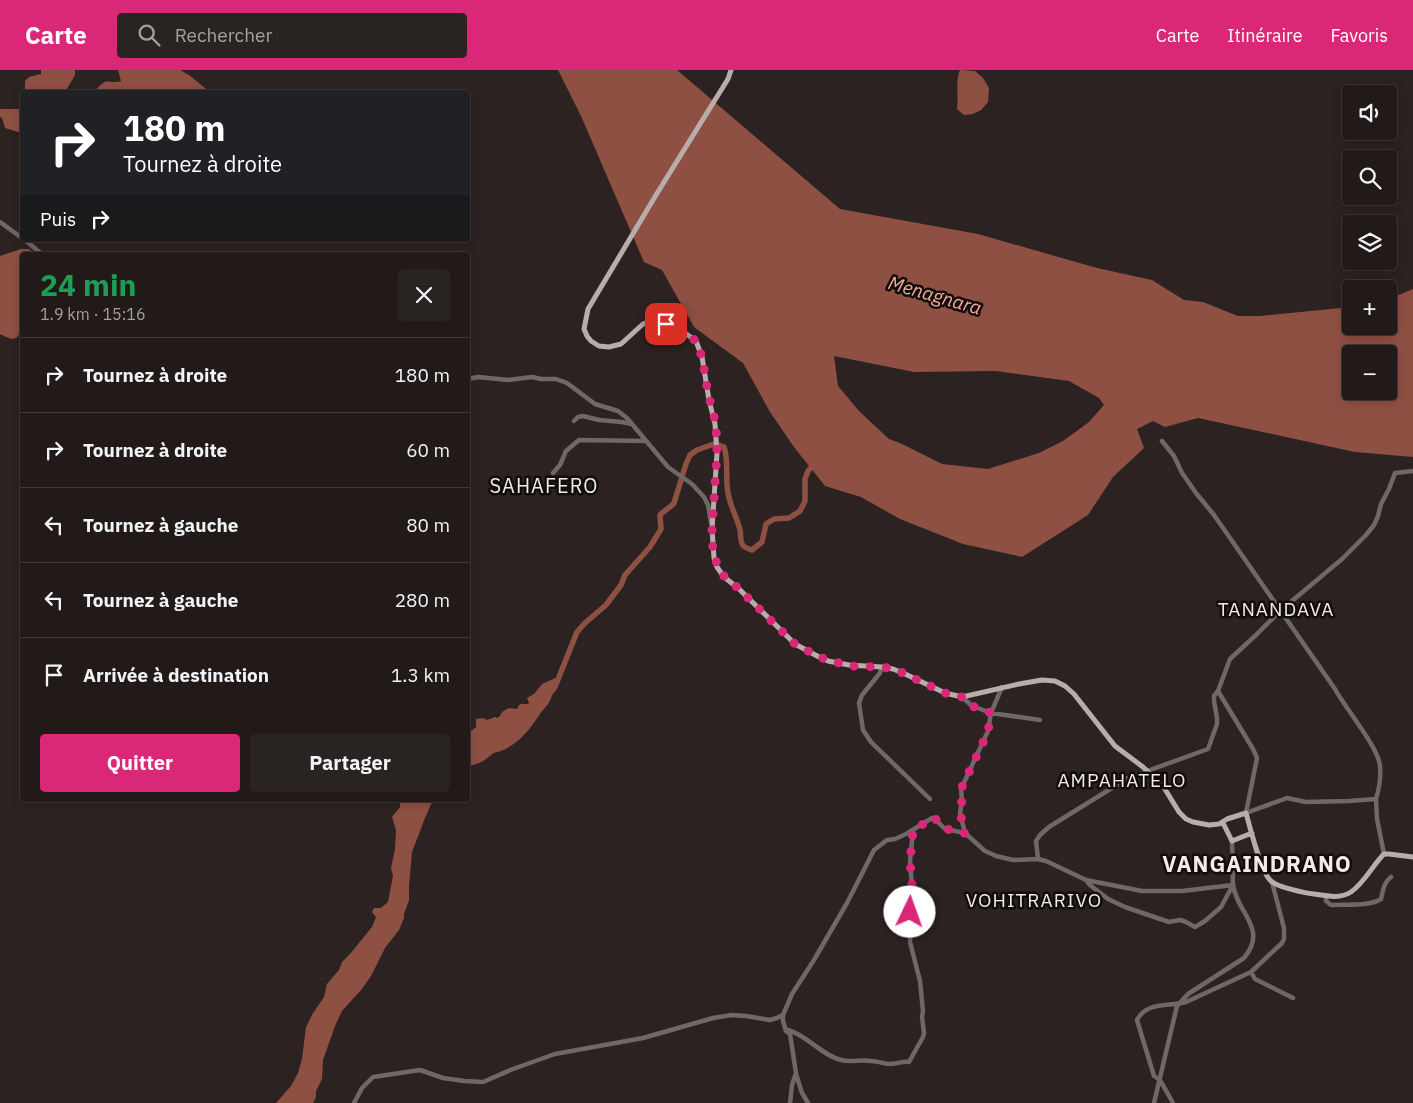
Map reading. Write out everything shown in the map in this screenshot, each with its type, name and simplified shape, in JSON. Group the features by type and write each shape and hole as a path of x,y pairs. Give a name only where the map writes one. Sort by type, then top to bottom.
{"main road":[{"path":"731,70 720,93 588,308 584,328 591,341 599,346 609,347 621,344 643,324 650,321 677,327 696,341 702,357 716,424 717,453 712,529 714,558 724,576 795,644 828,661 849,666 882,667 903,673 945,693 962,697 1042,680 1060,683 1074,694 1115,746 1163,786 1179,812 1186,819 1204,825 1223,823 1246,813 1258,854 1268,878 1272,882 1294,890 1326,896 1338,896 1350,892 1362,883 1384,854 1413,857"},
{"path":"1223,823 1232,841 1252,833"}],"street":[{"path":"0,222 20,236"},
{"path":"28,242 39,252"},
{"path":"470,379 478,377 508,380 532,377 556,379 567,383 595,404 618,411 627,418 668,467 692,484 704,497 708,505 712,529"},
{"path":"574,421 578,417 583,416 598,420 632,424"},
{"path":"553,473 566,451 579,440 646,441"},
{"path":"1162,440 1174,456 1182,473 1196,494 1214,515 1362,730 1379,760 1379,787 1376,798 1377,819 1384,854"},
{"path":"1038,859 1036,841 1048,827 1128,778 1208,750 1218,718 1214,696 1218,691 1230,659 1280,611 1342,559 1370,530 1376,521 1380,504 1389,489 1395,473 1413,471"},
{"path":"882,667 880,674 862,695 859,703 863,730 870,742 930,799"},
{"path":"965,833 960,813 961,789 988,732 991,713 1002,687"},
{"path":"1218,691 1257,758 1246,813"},
{"path":"962,697 972,706 991,713 1040,720"},
{"path":"1246,813 1287,798 1306,802 1376,798"},
{"path":"808,1103 796,1073 790,1034 786,1031 783,1015 792,994 847,903 874,850 887,840 913,831 932,818 935,818 945,829 965,833 985,851 996,856 1013,860 1038,859 1046,861 1086,880 1142,891 1182,891 1233,885"},
{"path":"786,1031 788,1030 825,1053 841,1060 853,1062 870,1060 891,1064 904,1061 909,1062 924,1033 920,981 910,942 912,886 910,861 913,831"},
{"path":"1154,1103 1177,1006 1188,994 1244,958 1250,951 1254,940 1254,934 1233,885 1232,841"},
{"path":"1326,896 1326,901 1331,905 1379,901 1383,889 1391,877"},
{"path":"1086,880 1108,899 1125,907 1169,922 1180,920 1196,927 1221,907 1233,885"},
{"path":"1173,1103 1160,1080 1154,1076 1138,1020 1141,1013 1156,1006 1186,1002 1251,972 1278,948 1284,939 1284,928 1272,882"},
{"path":"1251,972 1255,979 1294,998"},
{"path":"354,1103 362,1088 373,1077 420,1070 443,1078 483,1082 555,1054 643,1038 713,1018 732,1015 770,1020 783,1015"},
{"path":"790,1103 792,1085 796,1073"}],"water":[{"path":"41,70 75,70 75,75 66,90 25,90 25,81 29,77 41,74"},
{"path":"118,70 180,70 208,90 96,90 105,82 121,81"},
{"name":"Menagnara","path":"558,70 677,70 840,209 978,234 1097,268 1152,280 1184,300 1203,302 1238,316 1260,316 1342,308 1342,335 1397,335 1397,296 1413,289 1413,457 1355,452 1198,418 1165,427 1153,421 1137,429 1144,448 1113,477 1088,515 1022,557 963,544 900,519 861,497 825,486 794,447 770,412 743,363 694,327 662,270 644,262 581,116","holes":["834,356 914,372 995,371 1069,381 1099,398 1104,405 1089,422 1063,441 1039,453 988,469 942,464 889,439 859,411 838,386"]},
{"path":"960,70 975,71 983,78 989,88 988,102 981,110 973,114 964,115 957,109"},
{"path":"0,109 20,109 20,132 5,128 0,117"},
{"path":"21,249 29,249 32,252 20,252 20,332 14,339 0,334 0,256"},
{"path":"560,676 560,682 549,703 524,735 508,748 470,766 470,732 476,727 476,719 483,718 487,720 497,718 509,708 517,709 520,704 528,704 527,698 534,694 542,684"},
{"path":"400,802 432,802 412,852 409,900 399,930 385,948 371,976 342,1011 323,1060 322,1079 313,1103 276,1103 291,1086 298,1073 302,1059 306,1027 324,997 327,984 339,970 342,962 372,927 376,917 372,912 374,908 381,908 388,902 393,876 391,868 396,830 392,817 400,807"}],"waterway":[{"path":"557,682 577,632 606,605 621,585 625,575 650,547 661,529 660,515 674,503 690,455 697,450 714,444 724,447 729,498 739,525 742,543 744,547 752,550 762,542 766,524 774,519 789,518 800,511 805,501 805,479 808,471 815,463"}],"district":[{"name":"SAHAFERO","path":"544,485"},
{"name":"TANANDAVA","path":"1276,609"},
{"name":"AMPAHATELO","path":"1122,780"},
{"name":"VANGAINDRANO","path":"1257,863"},
{"name":"VOHITRARIVO","path":"1034,900"}],"route":[{"path":"666,324 677,327 696,341 702,357 711,408 716,424 717,453 712,529 713,552 718,567 724,576 795,644 819,657 849,666 893,669 945,693 962,697 972,706 991,713 988,732 961,789 960,813 965,833 945,829 935,818 932,818 913,831 910,861 912,886 910,912"}]}
